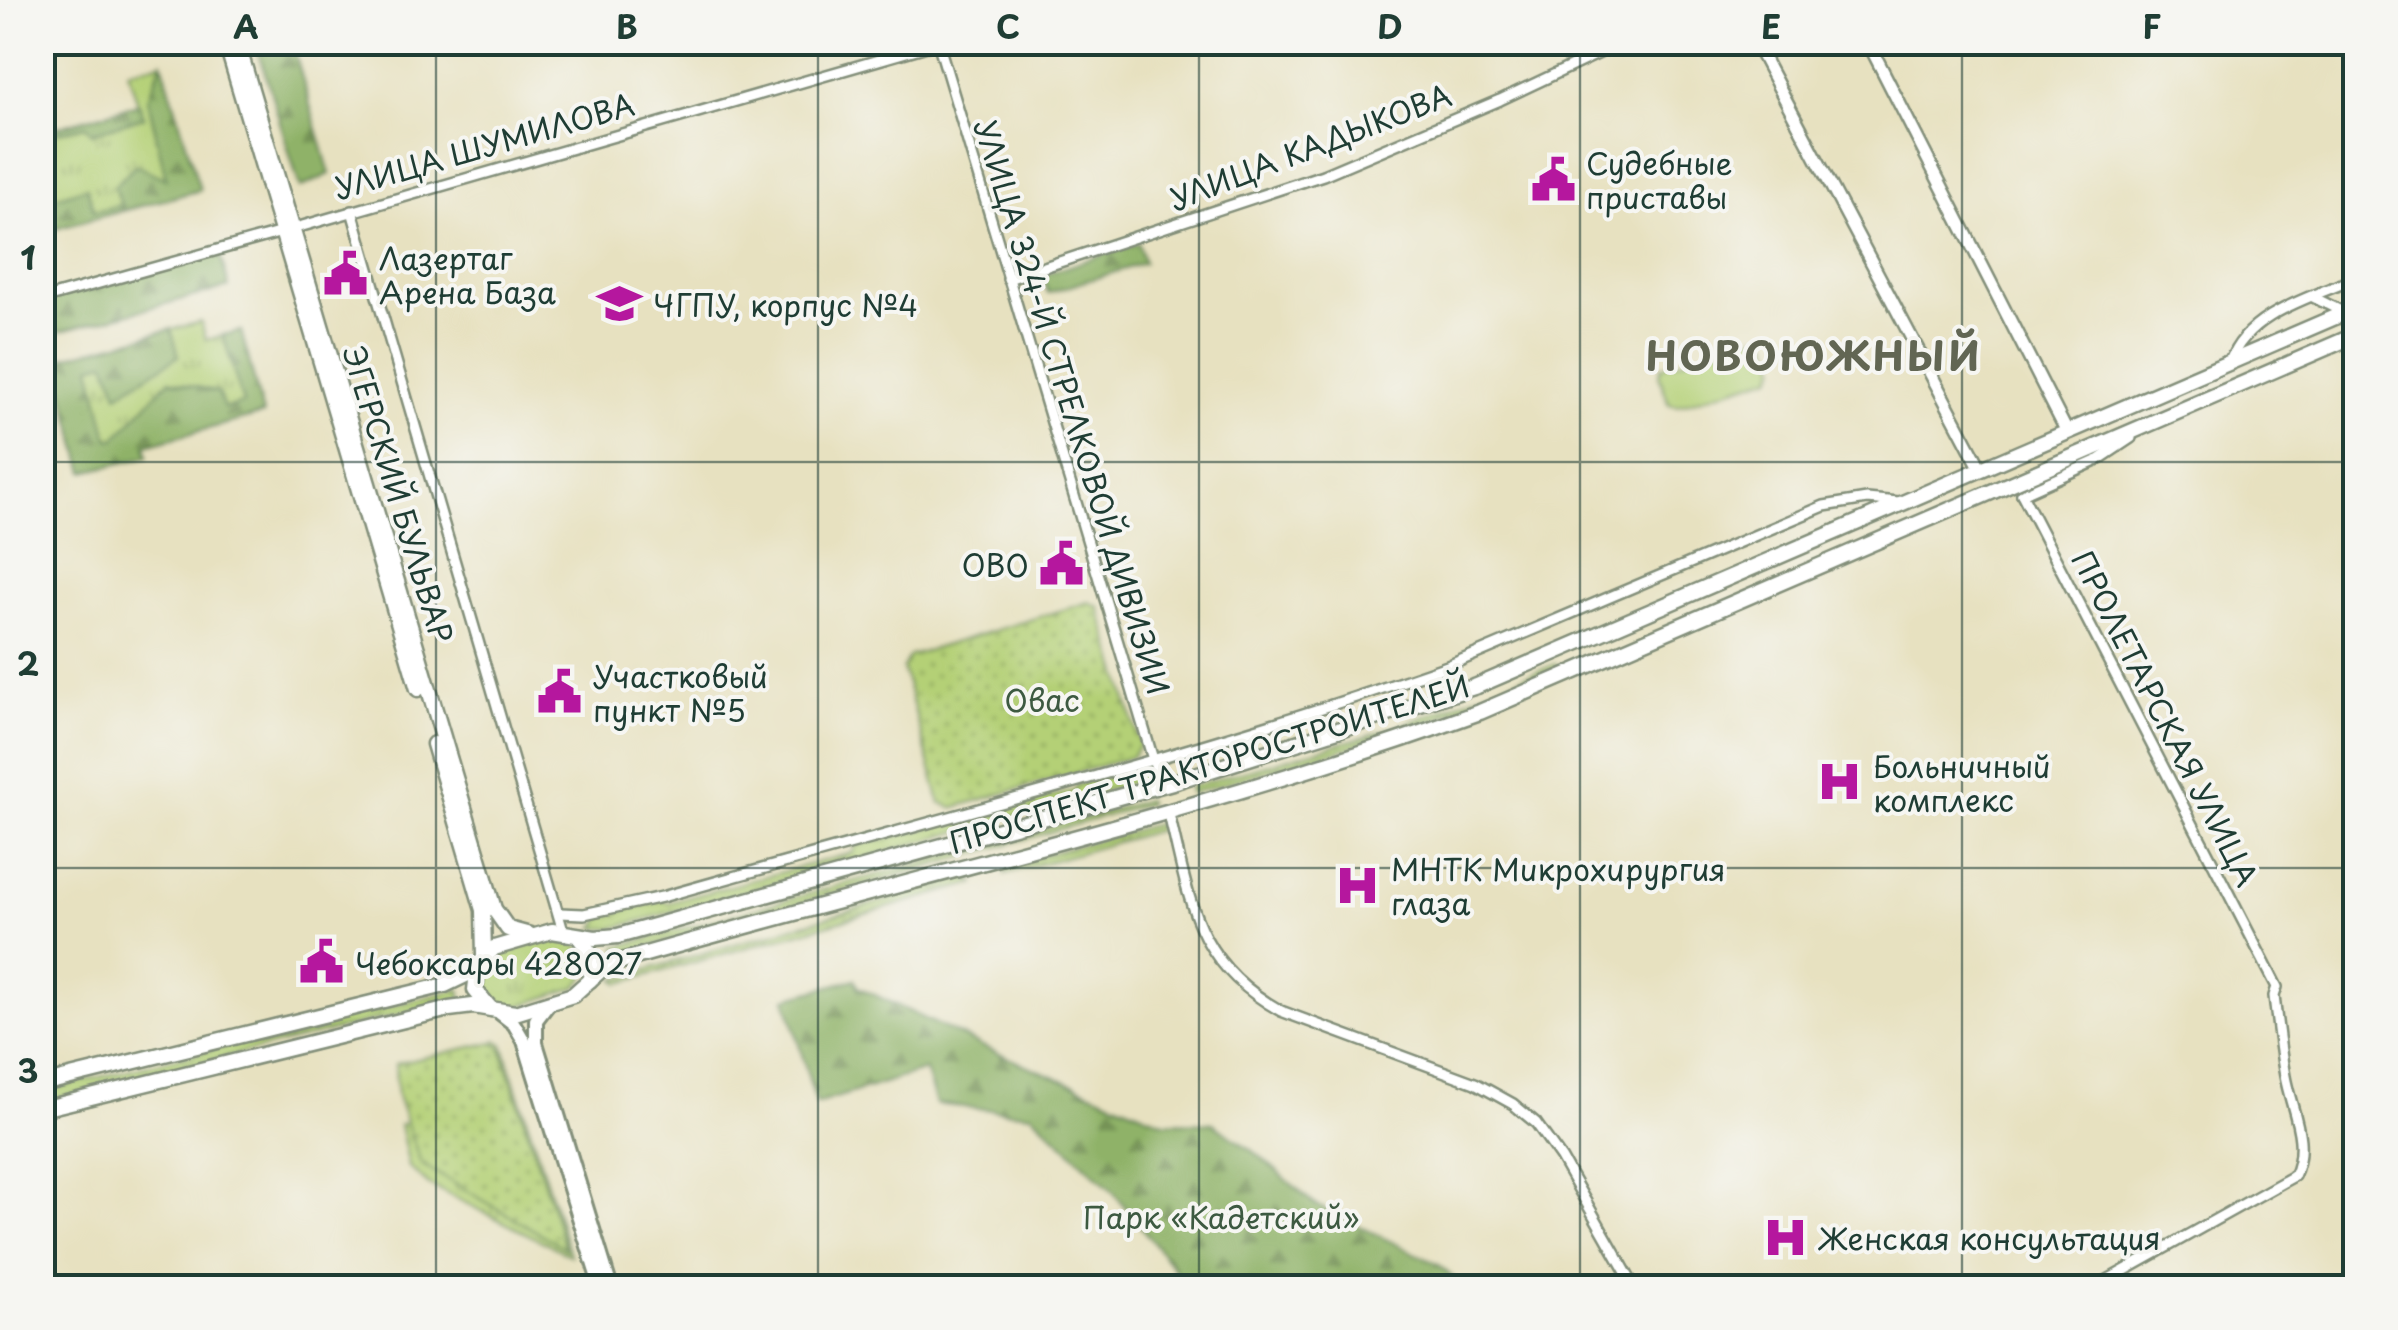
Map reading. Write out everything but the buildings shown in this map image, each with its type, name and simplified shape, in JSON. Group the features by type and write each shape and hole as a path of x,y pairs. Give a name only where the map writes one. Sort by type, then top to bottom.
{"main road":[{"name":"ЭГЕРСКИЙ БУЛЬВАР","path":"226,42 287,230"},
{"name":"ЭГЕРСКИЙ БУЛЬВАР","path":"236,42 361,485 494,910 508,929 535,936"},
{"name":"ПРОСПЕКТ ТРАКТОРОСТРОИТЕЛЕЙ","path":"570,933 618,936 1160,786 1415,708 1566,648 2350,310"},
{"name":"ПРОСПЕКТ ТРАКТОРОСТРОИТЕЛЕЙ","path":"589,981 602,969 642,955 1168,810 1417,735 2356,334"},
{"path":"2067,432 2069,458"},
{"path":"1981,469 1998,489"},
{"path":"1870,518 1880,540"},
{"path":"1692,594 1702,616"},
{"path":"1566,648 1576,670"},
{"name":"ЭГЕРСКИЙ БУЛЬВАР","path":"428,705 483,910 481,960"},
{"path":"1160,786 1168,810"},
{"path":"42,1084 445,985 470,973 494,948 535,936 570,933 590,949 593,965 582,990 515,1013 473,1006 449,1009 42,1109"},
{"path":"481,960 475,990 519,1031 597,1261 611,1288"},
{"path":"549,1003 536,1020 536,1043 597,1261 601,1288"}],"street":[{"name":"УЛИЦА КАДЫКОВА","path":"1008,279 1324,175 1500,100 1622,42"},
{"path":"1755,42 1981,469"},
{"path":"1868,42 2067,432"},
{"name":"УЛИЦА ШУМИЛОВА","path":"42,299 939,43"},
{"name":"УЛИЦА 324-Й СТРЕЛКОВОЙ ДИВИЗИИ","path":"939,43 1160,786"},
{"path":"352,211 560,913 570,933"},
{"name":"ПРОСПЕКТ ТРАКТОРОСТРОИТЕЛЕЙ","path":"2230,362 2234,350 2266,318 2356,278"},
{"path":"2312,297 2350,310"},
{"path":"1998,489 2022,494 2098,460 2155,421"},
{"name":"ПРОЛЕТАРСКАЯ УЛИЦА","path":"2022,494 2276,987 2285,1077 2300,1135 2302,1159 2294,1176 2094,1288"},
{"path":"560,913 584,914 646,901 1392,686 1824,506 1867,499 1903,503"},
{"path":"1168,810 1196,918 1205,940 1235,979 1253,995 1281,1010 1474,1083 1513,1104 1547,1134 1635,1288"}],"green space":[{"path":"256,43 292,43 330,174 300,188"},
{"path":"162,62 200,190 43,232 43,131 138,104 128,71"},
{"path":"162,62 200,190 43,232 43,201 87,187 94,211 121,205 114,186 136,165 166,179 148,99"},
{"path":"139,104 144,117 92,133 86,126 54,133 43,191 43,131"},
{"path":"1138,243 1144,263 1048,293 1042,275"},
{"path":"219,250 229,287 43,336 43,299"},
{"path":"201,322 206,340 241,331 263,414 146,445 148,456 85,472 61,383 43,387 43,363"},
{"path":"171,329 179,356 118,394 106,362 91,366 108,439 115,439 169,380 218,392 224,408 243,403 223,335 241,331 263,414 146,445 148,456 85,472 61,383 43,387 43,363"},
{"path":"1759,335 1769,341 1777,366 1772,376 1677,406 1669,404 1659,375 1661,367"},
{"name":"Овас","path":"1089,602 1099,607 1140,744 1132,757 952,808 940,802 903,669 909,656"},
{"path":"1556,664 1559,670 1402,732 1191,793 1189,787 1401,726"},
{"path":"1145,768 1143,780 611,929 595,928 604,915 663,900 668,903 853,853 855,846 1074,791 1076,785"},
{"path":"1147,800 1148,804 619,955 617,947"},
{"path":"1157,824 1159,830 1005,874 1007,865"},
{"path":"966,877 975,883 620,983 615,979"},
{"path":"560,936 572,940 585,954 585,977 577,987 511,1009 495,1006 481,988 490,963 508,949"},
{"name":"Парк «Кадетский»","path":"855,979 858,987 999,1054 1164,1122 1213,1123 1262,1158 1314,1204 1439,1265 1463,1287 1184,1287 1111,1189 1032,1114 936,1104 925,1070 816,1104 786,998"},
{"path":"460,989 462,999 43,1102 42,1091"},
{"path":"497,1040 503,1044 570,1255 429,1185 409,1167 400,1125 437,1112 461,1097 479,1075"},
{"path":"493,1042 501,1047 565,1248 421,1164 397,1096 395,1064"}],"place":[{"name":"Судебные приставы","path":"1553,179"},
{"name":"Лазертаг Арена База","path":"346,274"},
{"name":"ЧГПУ, корпус №4","path":"620,304"},
{"name":"ОВО","path":"1062,564"},
{"name":"Участковый пункт №5","path":"560,692"},
{"name":"Больничный комплекс","path":"1840,782"},
{"name":"МНТК Микрохирургия глаза","path":"1358,885"},
{"name":"Чебоксары 428027","path":"322,962"},
{"name":"Женская консультация","path":"1785,1237"}],"district":[{"name":"НОВОЮЖНЫЙ","path":"1814,354"}]}
